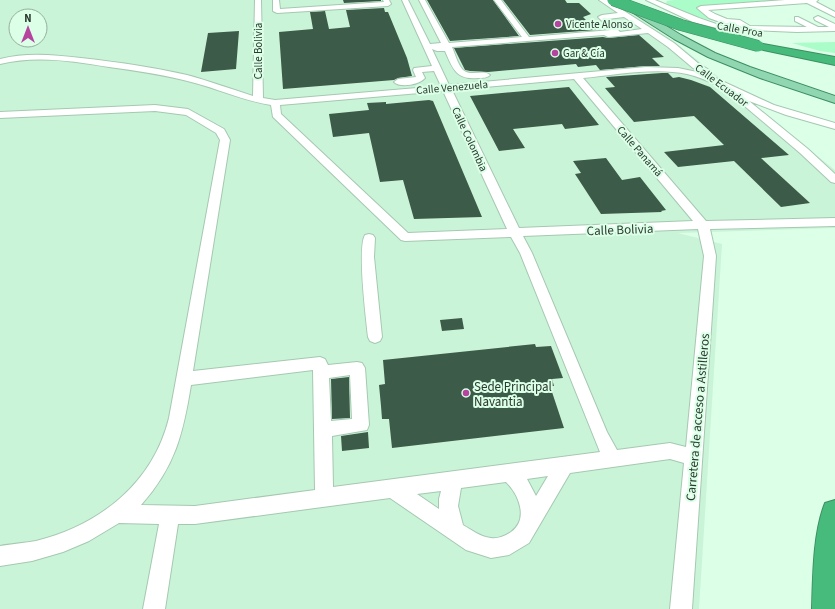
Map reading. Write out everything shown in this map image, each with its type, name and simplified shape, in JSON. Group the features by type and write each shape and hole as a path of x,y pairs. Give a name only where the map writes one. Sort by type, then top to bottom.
{"highway":[{"path":"613,0 686,27 835,62"},
{"path":"624,0 694,24 760,44 835,56"},
{"path":"826,609 828,565 835,513"}],"main road":[{"path":"620,0 656,25 703,51 835,100"},
{"path":"635,0 675,27 711,46 763,68 835,94"}],"street":[{"name":"Calle Bolivia","path":"258,0 269,7 258,101"},
{"path":"269,7 277,11 388,4 386,0"},
{"name":"Calle Colombia","path":"405,0 501,206 526,253 600,435 612,459"},
{"path":"422,0 460,73 464,76 493,74"},
{"path":"497,0 527,39"},
{"name":"Calle Ecuador","path":"602,0 671,45 696,66 725,86 804,151 835,180"},
{"name":"Calle Proa","path":"650,0 696,20 748,32 785,35 835,32"},
{"path":"661,0 660,2 666,8"},
{"path":"807,0 835,15"},
{"path":"815,0 702,8 712,16 726,21 737,22 748,28 797,30 835,28"},
{"path":"788,2 800,8"},
{"path":"771,3 781,9"},
{"path":"753,4 763,10"},
{"path":"735,6 745,12"},
{"path":"716,7 730,16"},
{"path":"447,47 617,32 602,17 624,15"},
{"path":"818,18 835,28"},
{"path":"798,19 818,30"},
{"path":"760,21 774,29"},
{"path":"780,21 797,30"},
{"path":"428,48 651,32 678,54 679,59 676,64 646,70"},
{"name":"Calle Venezuela","path":"0,62 14,57 42,56 143,68 172,73 201,81 258,101 275,103 646,70"},
{"path":"392,92 389,83 416,81 421,78 417,70 437,68"},
{"path":"536,70 542,79"},
{"path":"646,70 677,70 687,72 725,86 774,108 835,126"},
{"name":"Calle Panamá","path":"576,76 703,226"},
{"name":"Calle Bolivia","path":"275,103 276,115 406,237 835,222"},
{"path":"0,115 155,108 188,112 220,131 225,140 177,418 170,444 159,468 144,489 119,514 91,531 42,550 0,556"},
{"name":"Carretera de acceso a Astilleros","path":"682,609 710,256 703,226"},
{"path":"368,238 368,257 375,337"},
{"path":"184,379 320,363 324,497"},
{"path":"321,372 357,368 361,426 323,430"},
{"path":"119,514 195,515 670,451 694,457"},
{"path":"392,488 473,543 491,548 509,545 522,536 565,465"},
{"path":"508,472 519,482 530,502 531,521"},
{"path":"455,480 449,489 448,513 456,531"},
{"path":"154,609 170,514"}],"shaded area":[{"path":"0,0 601,0 624,8 671,39 835,170 835,228 678,233 722,244 699,609 0,609"}],"green space":[{"path":"802,0 699,7 707,13 749,27 766,26 799,33 734,26 703,18 671,7 666,3 667,1"},
{"path":"835,42 835,53 820,51 792,43"}],"building":[{"path":"343,0 381,0 381,1 344,3"},
{"path":"427,0 493,0 519,36 450,41"},
{"name":"Vicente Alonso","path":"503,0 565,0 567,3 579,3 591,14 583,17 596,30 530,35"},
{"path":"384,8 385,12 388,12 407,58 412,76 394,80 283,89 279,32 313,29 310,12 325,11 329,29 350,27 346,10"},
{"path":"239,31 236,69 201,72 208,33"},
{"name":"Gar & Cía","path":"639,35 664,57 652,58 660,66 600,70 596,65 578,67 576,64 488,72 470,71 465,70 454,48 603,37 608,38"},
{"path":"668,73 673,78 679,77 710,87 789,155 761,158 810,203 781,207 734,161 678,167 664,152 724,145 694,116 634,122 605,88 615,87 606,77"},
{"path":"569,87 599,125 565,129 562,124 513,129 525,148 499,151 470,96"},
{"path":"429,100 433,101 482,217 414,219 403,180 380,182 369,133 333,137 329,114 369,110 367,103 386,102 386,104"},
{"path":"606,158 622,180 640,177 666,210 661,211 662,212 601,214 575,174 581,173 573,161"},
{"path":"462,318 464,329 442,331 440,320"},
{"name":"Sede Principal Navantia","path":"535,344 536,347 551,346 563,378 552,379 554,386 550,386 564,428 392,448 389,419 382,419 379,385 385,384 383,360"},
{"path":"349,377 350,418 332,419 331,379"},
{"path":"368,432 369,448 342,451 341,436"}],"place":[{"name":"Vicente Alonso","path":"558,24"},
{"name":"Gar & Cía","path":"555,53"},
{"name":"Sede Principal Navantia","path":"466,393"}]}
